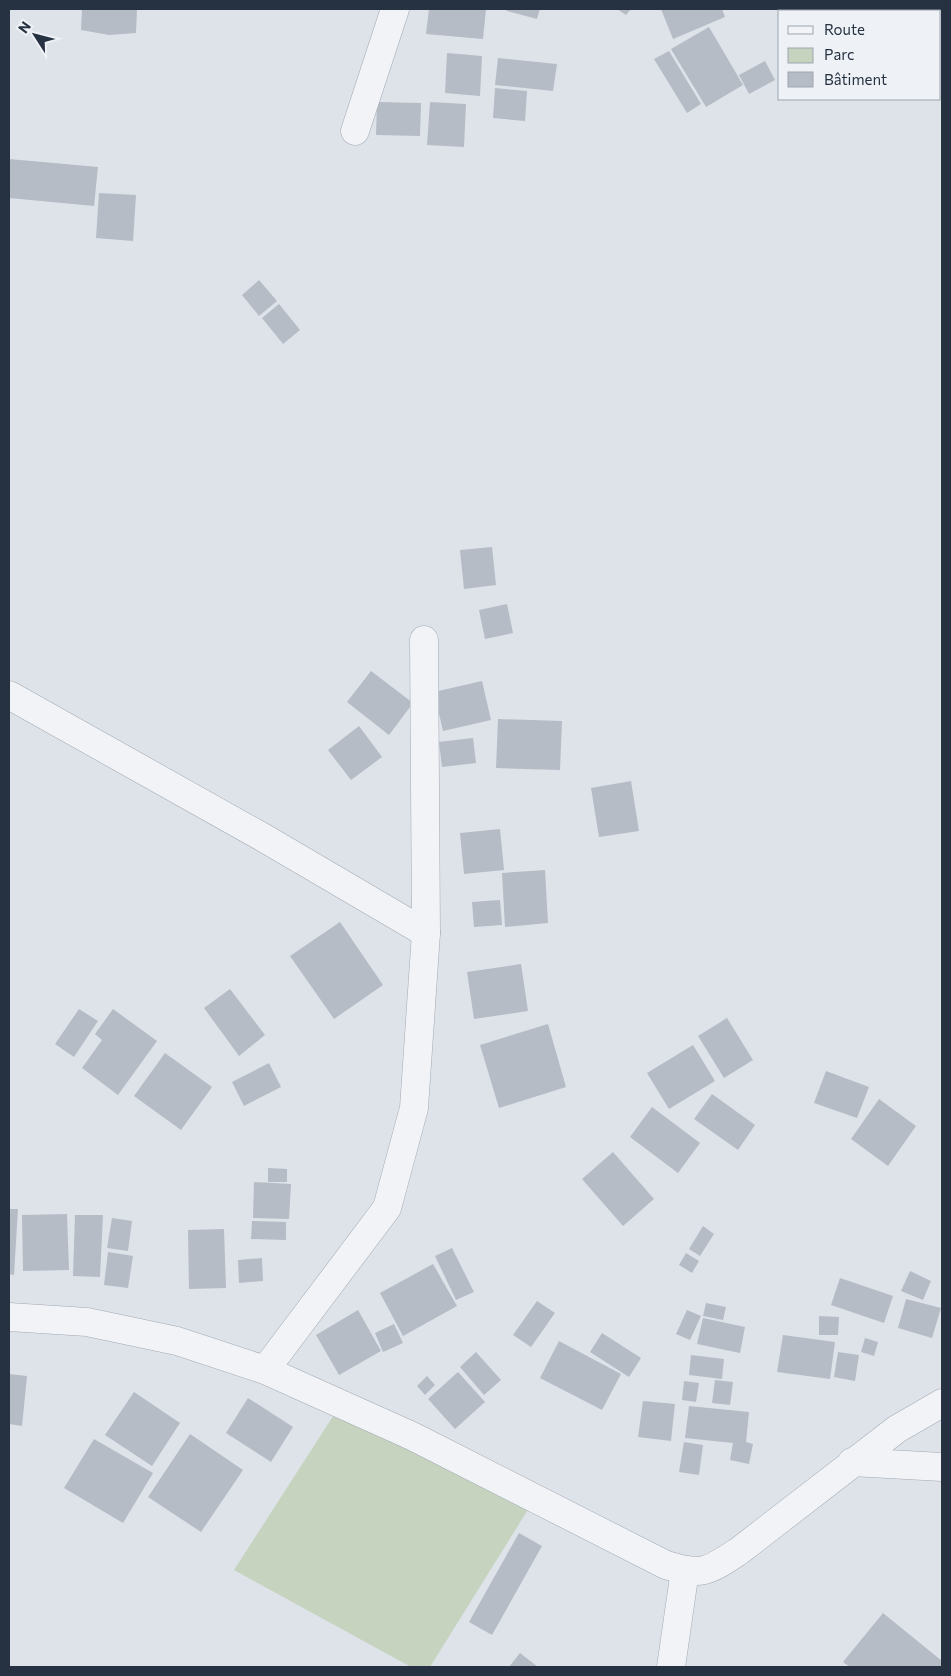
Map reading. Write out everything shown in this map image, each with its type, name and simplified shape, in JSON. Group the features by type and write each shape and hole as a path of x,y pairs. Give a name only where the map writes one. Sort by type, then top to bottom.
{"street":[{"path":"354,131 395,9"},
{"path":"265,1370 387,1208 414,1108 426,933 424,640"},
{"path":"9,696 264,838 426,933"},
{"path":"9,1317 87,1322 177,1342 265,1370 412,1436 666,1564 696,1572 715,1567 739,1551 852,1462 898,1429 942,1403"},
{"path":"852,1462 942,1467"},
{"path":"671,1667 685,1570"}],"green space":[{"path":"337,1410 529,1508 430,1667 411,1667 234,1570"}],"building":[{"path":"82,9 137,9 136,33 109,35 81,30"},
{"path":"429,9 486,9 483,39 426,34"},
{"path":"507,9 540,9 537,19 507,11"},
{"path":"617,9 631,9 626,15"},
{"path":"661,9 722,9 725,17 673,39"},
{"path":"859,9 860,10 842,10"},
{"path":"709,27 743,85 706,107 671,49"},
{"path":"669,51 701,104 687,113 654,59"},
{"path":"447,53 482,56 480,96 445,93"},
{"path":"498,58 557,64 553,91 495,85"},
{"path":"765,61 775,80 749,94 739,75"},
{"path":"495,88 527,91 525,121 493,118"},
{"path":"377,102 421,103 420,136 376,135"},
{"path":"430,102 466,104 464,147 427,145"},
{"path":"9,159 98,167 94,206 9,198"},
{"path":"99,193 136,195 133,241 96,238"},
{"path":"259,280 277,301 259,316 242,295"},
{"path":"279,304 300,330 283,344 262,318"},
{"path":"492,547 496,585 464,589 460,550"},
{"path":"507,604 513,633 485,639 479,610"},
{"path":"371,671 413,703 389,735 347,702"},
{"path":"482,681 491,720 443,731 434,692"},
{"path":"498,719 562,721 560,770 496,768"},
{"path":"359,726 382,757 351,780 328,750"},
{"path":"473,738 476,763 442,767 439,742"},
{"path":"631,781 639,831 599,837 591,788"},
{"path":"500,829 504,870 464,874 460,833"},
{"path":"545,870 548,923 505,927 502,873"},
{"path":"500,900 502,925 474,927 472,902"},
{"path":"340,922 383,985 334,1019 290,956"},
{"path":"521,964 528,1011 474,1019 467,972"},
{"path":"230,989 265,1035 239,1056 204,1008"},
{"path":"79,1009 98,1021 74,1057 55,1044"},
{"path":"113,1009 157,1041 118,1095 82,1068 102,1040 95,1034"},
{"path":"727,1018 753,1060 724,1078 698,1036"},
{"path":"548,1024 566,1087 499,1108 480,1045"},
{"path":"693,1045 715,1081 669,1109 647,1073"},
{"path":"165,1053 212,1087 181,1130 134,1096"},
{"path":"269,1063 281,1087 244,1106 232,1082"},
{"path":"826,1071 869,1087 857,1118 814,1103"},
{"path":"712,1094 755,1125 738,1150 694,1119"},
{"path":"879,1099 916,1126 888,1166 851,1139"},
{"path":"652,1107 700,1143 678,1173 630,1137"},
{"path":"613,1152 654,1199 623,1226 582,1179"},
{"path":"268,1168 287,1169 287,1182 268,1182"},
{"path":"254,1182 291,1184 289,1219 253,1218"},
{"path":"9,1209 18,1209 14,1275 9,1274"},
{"path":"67,1214 69,1270 23,1271 22,1215"},
{"path":"75,1215 103,1215 100,1277 73,1276"},
{"path":"112,1218 132,1221 128,1251 107,1248"},
{"path":"252,1221 286,1222 286,1240 251,1239"},
{"path":"703,1226 714,1234 700,1256 689,1249"},
{"path":"224,1229 226,1288 189,1289 188,1230"},
{"path":"452,1248 474,1292 456,1300 435,1256"},
{"path":"108,1252 133,1256 128,1288 104,1285"},
{"path":"686,1253 699,1261 692,1273 679,1265"},
{"path":"262,1258 263,1281 239,1283 238,1260"},
{"path":"433,1264 457,1306 403,1336 380,1293"},
{"path":"910,1271 931,1281 923,1300 901,1291"},
{"path":"840,1278 893,1296 884,1323 831,1305"},
{"path":"906,1299 941,1308 932,1338 898,1328"},
{"path":"537,1301 555,1313 531,1347 513,1335"},
{"path":"706,1303 726,1307 723,1320 703,1316"},
{"path":"358,1310 381,1351 339,1375 316,1335"},
{"path":"687,1310 701,1316 690,1340 676,1334"},
{"path":"819,1316 839,1317 838,1335 819,1335"},
{"path":"703,1318 745,1327 740,1353 697,1344"},
{"path":"394,1324 403,1343 383,1352 375,1333"},
{"path":"602,1333 641,1358 629,1377 590,1352"},
{"path":"783,1335 835,1342 830,1379 777,1372"},
{"path":"865,1338 878,1342 874,1356 861,1352"},
{"path":"559,1341 621,1374 602,1410 540,1378"},
{"path":"476,1352 501,1380 484,1395 460,1367"},
{"path":"838,1352 859,1355 855,1381 834,1377"},
{"path":"691,1355 724,1359 722,1379 689,1375"},
{"path":"458,1372 485,1402 455,1429 428,1399"},
{"path":"9,1374 27,1376 22,1426 9,1424"},
{"path":"427,1376 435,1385 425,1395 417,1386"},
{"path":"715,1380 733,1382 730,1405 712,1403"},
{"path":"684,1381 699,1383 696,1402 682,1400"},
{"path":"134,1392 180,1423 152,1466 105,1435"},
{"path":"248,1398 293,1427 271,1462 226,1433"},
{"path":"643,1401 675,1404 671,1441 638,1437"},
{"path":"689,1406 749,1412 746,1442 753,1444 749,1464 730,1460 733,1443 685,1438"},
{"path":"190,1434 243,1470 201,1532 148,1497"},
{"path":"94,1439 153,1473 123,1523 64,1488"},
{"path":"684,1442 703,1445 699,1475 679,1472"},
{"path":"519,1533 542,1546 492,1635 469,1622"},
{"path":"883,1613 942,1661 942,1667 850,1667 843,1662"},
{"path":"520,1653 538,1667 509,1667"}]}
